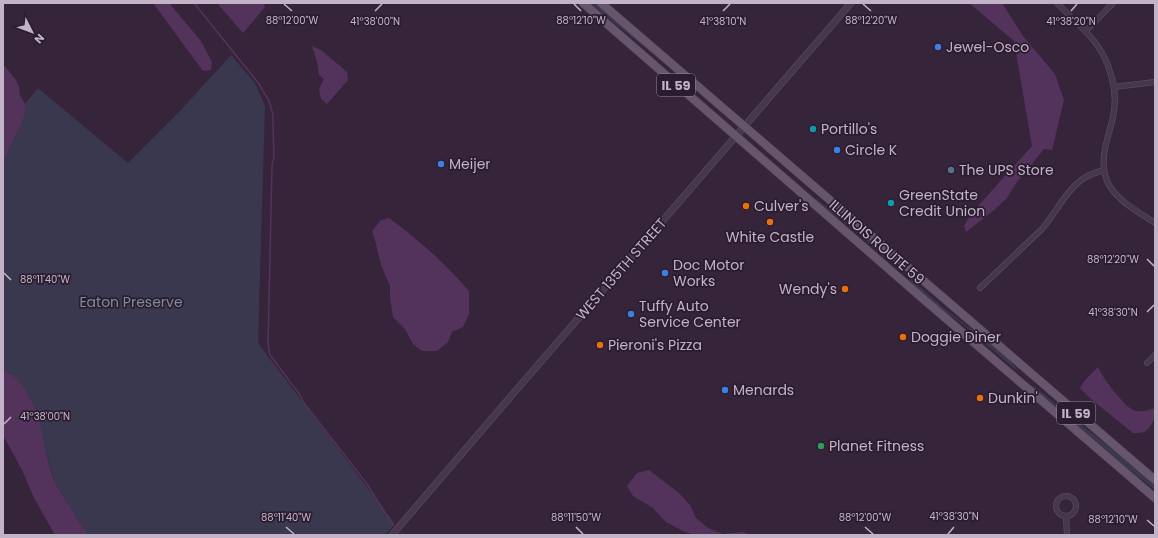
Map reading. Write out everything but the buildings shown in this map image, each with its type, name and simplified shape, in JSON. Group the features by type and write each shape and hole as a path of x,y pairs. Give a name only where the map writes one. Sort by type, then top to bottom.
{"main road":[{"name":"ILLINOIS ROUTE 59","path":"583,3 1019,382 1155,498"},
{"name":"ILLINOIS ROUTE 59","path":"601,3 1032,375 1153,477"},
{"path":"1019,382 1032,375"}],"street":[{"name":"WEST 135TH STREET","path":"392,535 851,3"},
{"path":"1058,3 1098,45 1111,75 1114,87 1115,102 1103,156 1104,170 1109,185 1128,205 1155,223"},
{"path":"1086,31 1113,3"},
{"path":"1114,87 1155,82"},
{"path":"980,288 1042,230 1051,220 1069,193 1083,178 1104,170"},
{"path":"1147,363 1155,355"},
{"path":"1066,516 1067,535"}],"green space":[{"path":"589,3 596,3 666,64"},
{"name":"Eaton Preserve","path":"231,55 255,83 265,106 258,343 395,524 385,535 88,535 55,482 35,409 29,395 10,373 3,369 3,163 23,121 25,104 38,88 128,163 180,111"},
{"path":"816,199 853,226 885,253 883,256 855,231 815,200"},
{"path":"909,279 946,310 987,341 1017,369 1016,370 964,325 926,297 913,285"},
{"path":"1031,385 1038,389 1155,485 1155,490 1109,454 1030,386"}],"shaded area":[{"path":"153,3 169,3 201,41 212,62 211,70 203,71"},
{"path":"217,3 263,3 265,7 243,33"},
{"path":"969,3 1002,3 1023,36 1055,74 1064,100 1052,150 1044,149 1017,182 1007,198 966,232 964,226 971,214 1032,146 1014,41"},
{"path":"312,46 321,50 347,72 348,80 327,104 321,99 319,89 324,79 319,75"},
{"path":"3,64 16,80 20,95 25,104 25,113 23,121 3,163"},
{"path":"389,218 431,252 469,291 469,314 463,327 452,332 448,342 437,351 422,351 413,344 405,329 393,317 390,286 381,265 372,231 381,220"},
{"path":"1098,367 1113,390 1124,403 1133,410 1144,411 1155,408 1153,422 1144,432 1133,433 1091,399 1080,388 1085,380"},
{"path":"3,369 16,379 26,391 33,404 54,480 88,535 55,535 34,498 22,470 3,435"},
{"path":"649,470 679,493 690,505 696,518 708,528 723,534 743,532 752,535 695,535 683,531 666,522 653,508 633,496 627,486 637,473"}],"waterway":[{"path":"194,3 259,84 269,101 273,114 274,157 272,166 268,343 270,355 300,395 304,403 367,484 393,525"}],"place":[{"name":"Jewel-Osco","path":"938,47"},
{"name":"Portillo's","path":"813,129"},
{"name":"Circle K","path":"837,150"},
{"name":"Meijer","path":"441,164"},
{"name":"The UPS Store","path":"951,170"},
{"name":"GreenState Credit Union","path":"891,203"},
{"name":"Culver's","path":"746,206"},
{"name":"White Castle","path":"770,222"},
{"name":"Doc Motor Works","path":"665,273"},
{"name":"Wendy's","path":"845,289"},
{"name":"Tuffy Auto Service Center","path":"631,314"},
{"name":"Doggie Diner","path":"903,337"},
{"name":"Pieroni's Pizza","path":"600,345"},
{"name":"Menards","path":"725,390"},
{"name":"Dunkin'","path":"980,398"},
{"name":"Planet Fitness","path":"821,446"}]}
